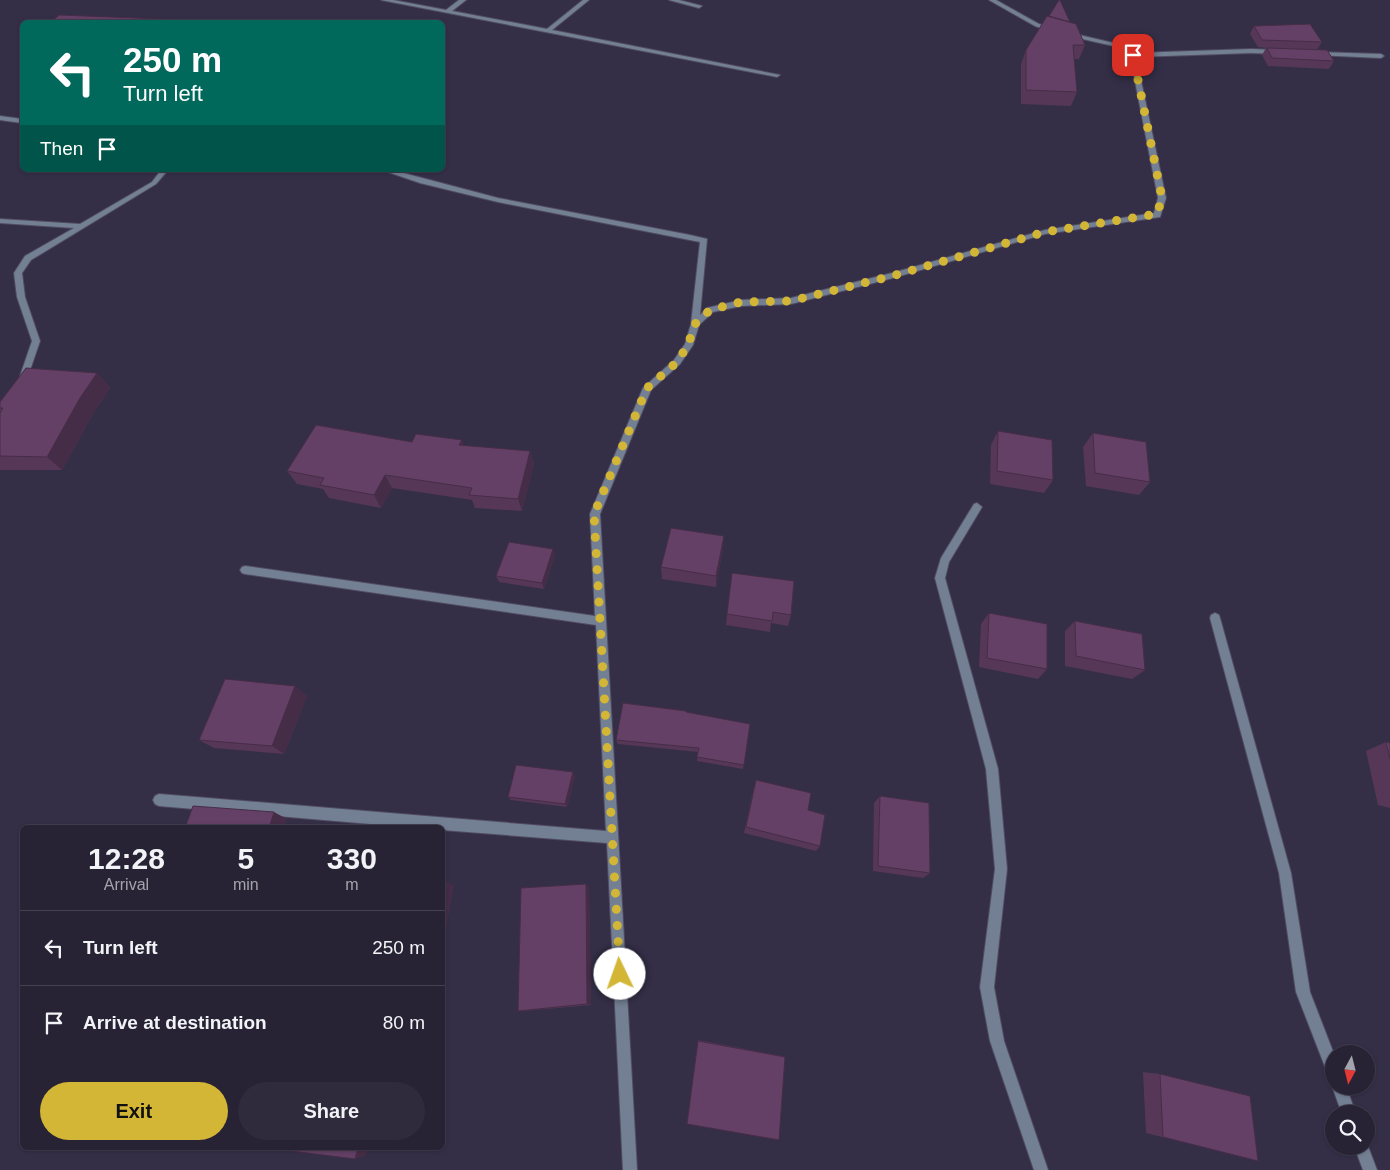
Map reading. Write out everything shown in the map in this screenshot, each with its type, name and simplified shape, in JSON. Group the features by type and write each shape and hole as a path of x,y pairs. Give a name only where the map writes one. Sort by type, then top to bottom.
{"street":[{"path":"384,0 777,75"},
{"path":"447,12 463,0"},
{"path":"548,31 586,0"},
{"path":"672,0 699,6"},
{"path":"992,0 1037,25 1120,46 1133,55 1251,51 1281,52"},
{"path":"1311,53 1380,56"},
{"path":"695,324 710,310 741,302 791,301 892,276 1045,232 1157,214 1162,198 1133,55"},
{"path":"0,118 20,121"},
{"path":"19,388 36,341 21,297 18,273 28,258 154,183 163,172"},
{"path":"391,172 414,180 572,216 704,241 695,324 688,345 677,362 647,388 594,514 630,1170"},
{"path":"0,221 83,226"},
{"path":"977,507 944,561 940,578 992,769 1001,869 987,987 997,1041 1041,1170"},
{"path":"245,570 601,621"},
{"path":"1215,618 1285,873 1303,992 1325,1049"},
{"path":"159,800 613,838"},
{"path":"1364,1155 1370,1170"}],"building":[{"path":"1060,0 1070,22 1049,16"},
{"path":"59,15 190,20 53,20"},
{"path":"1047,16 1076,24 1085,45 1073,45 1077,92 1026,90 1026,50"},
{"path":"1310,24 1322,42 1262,40 1254,26"},
{"path":"1267,48 1327,50 1334,61 1272,58"},
{"path":"26,368 97,373 80,398 47,457 0,456 0,413 3,408 0,408 0,402"},
{"path":"316,425 412,442 416,434 462,440 459,445 530,451 518,499 469,495 472,488 385,475 374,495 320,485 324,478 287,471"},
{"path":"998,431 1052,440 1053,480 997,471"},
{"path":"1093,433 1146,442 1150,482 1095,473"},
{"path":"671,528 724,536 716,576 661,567"},
{"path":"509,542 553,549 542,583 496,576"},
{"path":"732,573 794,581 791,615 773,612 772,621 727,614"},
{"path":"989,613 1047,624 1047,669 987,658"},
{"path":"1075,621 1142,634 1145,670 1076,656"},
{"path":"225,679 295,686 272,746 199,740"},
{"path":"623,703 686,711 750,724 744,765 697,757 699,748 616,740"},
{"path":"1386,742 1390,743 1390,759"},
{"path":"516,765 573,772 565,804 508,797"},
{"path":"756,780 811,793 808,810 825,815 820,846 746,827"},
{"path":"880,796 929,803 930,873 878,866"},
{"path":"193,806 274,812 270,825 186,825"},
{"path":"586,884 587,1004 518,1011 521,888"},
{"path":"698,1041 785,1057 779,1140 687,1124"},
{"path":"1160,1074 1250,1096 1258,1161 1163,1137"},
{"path":"283,1150 357,1150 355,1159"}],"route":[{"path":"620,974 594,514 647,388 677,362 688,345 695,324 710,310 741,302 791,301 892,276 1045,232 1157,214 1162,198 1133,55"}]}
